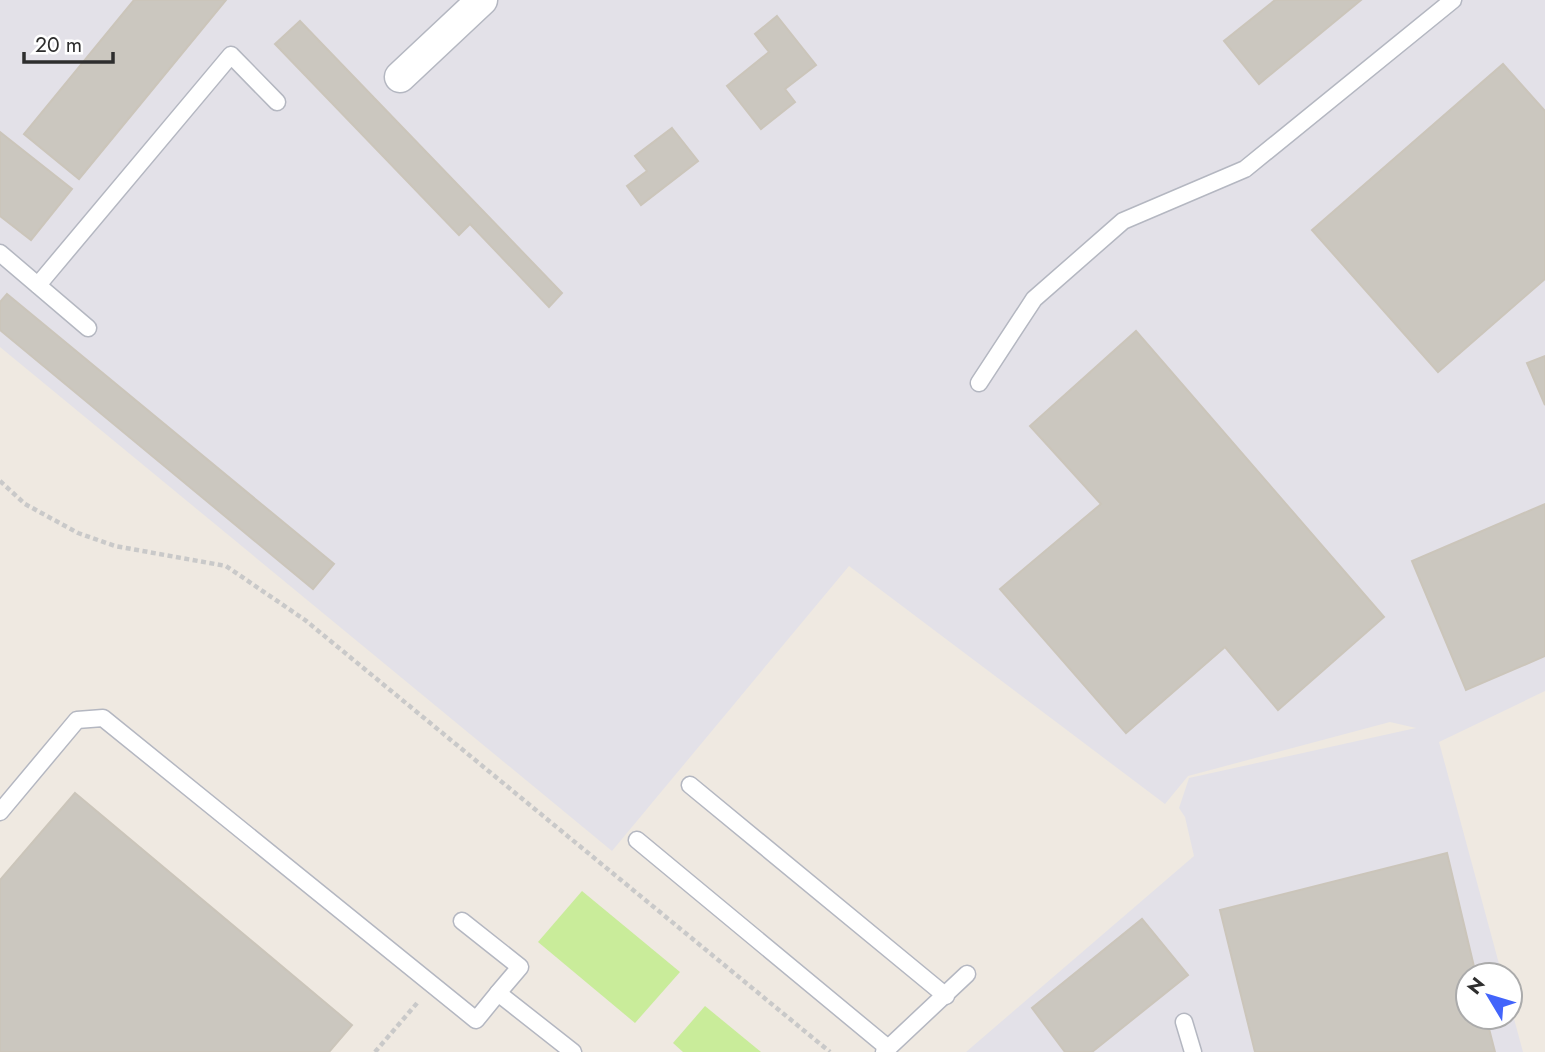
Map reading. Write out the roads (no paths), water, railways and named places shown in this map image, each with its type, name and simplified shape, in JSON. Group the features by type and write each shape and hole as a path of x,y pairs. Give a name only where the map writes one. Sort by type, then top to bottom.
{"street":[{"path":"400,76 482,0"}],"lane":[{"path":"979,383 1034,299 1124,221 1245,169 1453,0"},
{"path":"38,285 231,55 277,102"},
{"path":"0,253 88,328"},
{"path":"0,812 77,720 103,718 476,1020 520,967 462,921"},
{"path":"690,785 946,996"},
{"path":"637,840 886,1050 967,974"},
{"path":"498,993 573,1052"},
{"path":"1184,1022 1192,1052"}]}
